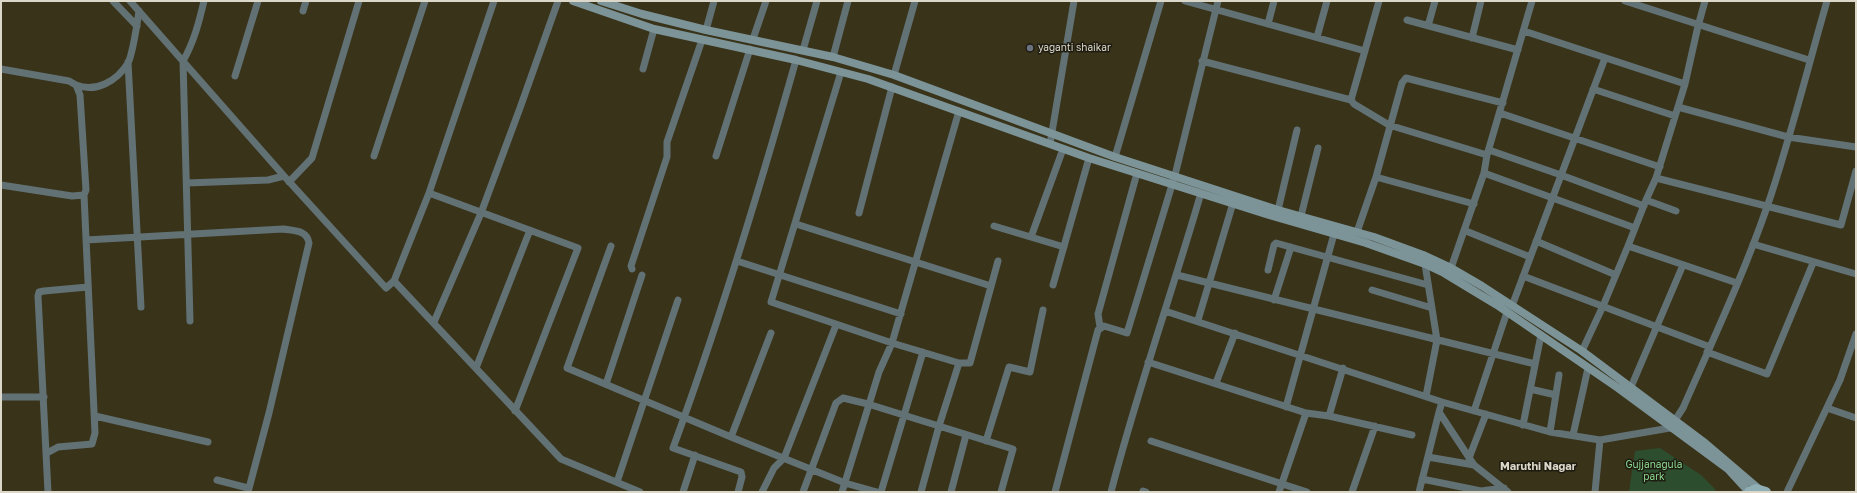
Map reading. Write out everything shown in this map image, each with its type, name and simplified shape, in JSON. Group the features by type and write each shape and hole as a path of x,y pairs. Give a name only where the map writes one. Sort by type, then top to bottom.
{"main road":[{"path":"573,1 654,29 750,49 841,72 960,111 1089,158 1233,204 1451,268 1510,309 1541,335 1728,469 1749,492 1763,490"},
{"path":"603,1 642,14 706,30 833,57 894,75 1115,157 1175,175 1278,210 1356,232 1426,261 1454,279 1510,309 1582,351 1730,462 1763,490"}],"street":[{"path":"113,1 137,26"},
{"path":"130,1 289,182 386,288 394,281 428,193 494,1"},
{"path":"190,321 183,61 190,50 196,33 204,1"},
{"path":"235,76 258,1"},
{"path":"303,11 306,1"},
{"path":"289,182 312,158 359,1"},
{"path":"374,156 425,1"},
{"path":"434,322 481,213 558,1"},
{"path":"706,30 714,1"},
{"path":"753,39 766,1"},
{"path":"803,50 817,1"},
{"path":"833,57 848,1"},
{"path":"894,75 915,1"},
{"path":"1050,144 1053,134 1074,1"},
{"path":"1115,157 1160,1"},
{"path":"1185,1 1365,51"},
{"path":"1100,327 1104,326 1127,333 1175,175 1218,1"},
{"path":"1268,24 1274,1"},
{"path":"1317,37 1327,1"},
{"path":"1351,100 1379,1"},
{"path":"1428,26 1435,1"},
{"path":"1472,38 1481,1"},
{"path":"1451,268 1466,231 1484,173 1488,153 1532,1"},
{"path":"1625,1 1698,26 1810,60"},
{"path":"1582,351 1603,306 1660,167 1685,84 1705,1"},
{"path":"1165,310 1442,402 1550,432 1600,440 1670,428 1676,421 1708,350 1753,244 1767,206 1827,1"},
{"path":"140,12 128,62 141,308"},
{"path":"1407,20 1518,50"},
{"path":"643,70 654,29"},
{"path":"1524,31 1685,84"},
{"path":"632,269 631,266 667,157 667,142 702,40"},
{"path":"716,156 750,49"},
{"path":"1474,411 1493,354 1605,58"},
{"path":"738,492 742,477 741,472 673,448 715,331 796,60"},
{"path":"1202,61 1351,100 1354,104 1389,125 1561,175 1676,212"},
{"path":"1,69 69,81 83,88 100,86 113,81 128,62"},
{"path":"841,72 796,224 771,302 892,343 959,363 970,363 998,261"},
{"path":"1356,232 1376,177 1402,82 1406,78 1503,103"},
{"path":"47,453 58,447 92,444 95,433 84,195 86,190 80,95 76,85"},
{"path":"859,213 892,88"},
{"path":"1593,89 1675,116"},
{"path":"1678,107 1788,137 1856,147"},
{"path":"842,492 868,404 879,372 892,343 901,314 960,111"},
{"path":"1500,113 1660,167"},
{"path":"1278,210 1297,130"},
{"path":"1301,216 1318,148"},
{"path":"1031,237 1064,149"},
{"path":"1053,286 1089,158"},
{"path":"1656,178 1841,225 1856,171"},
{"path":"1055,492 1100,327 1098,314 1137,173"},
{"path":"1484,173 1635,228"},
{"path":"187,183 268,180 284,176"},
{"path":"1376,177 1474,204"},
{"path":"1,185 72,196 84,195"},
{"path":"428,193 578,248 515,411"},
{"path":"1111,492 1148,362 1177,275 1201,193"},
{"path":"1198,320 1233,204"},
{"path":"796,224 991,286"},
{"path":"994,226 1064,247"},
{"path":"86,240 283,229 300,231 306,234 309,243 248,490 217,480"},
{"path":"476,368 530,230"},
{"path":"1466,231 1530,257"},
{"path":"1286,407 1334,234"},
{"path":"1536,241 1616,275"},
{"path":"1268,270 1276,242 1428,286"},
{"path":"1753,244 1856,274"},
{"path":"611,246 567,368 731,437 845,482 877,492"},
{"path":"1628,246 1737,283"},
{"path":"1274,300 1292,247"},
{"path":"737,261 901,314"},
{"path":"1426,261 1428,286 1437,340 1426,396"},
{"path":"1523,276 1657,327 1767,374 1813,262"},
{"path":"1630,387 1684,265"},
{"path":"606,384 642,275"},
{"path":"1177,275 1535,364"},
{"path":"394,281 561,459 640,492"},
{"path":"48,492 39,292 88,287"},
{"path":"1372,290 1432,308"},
{"path":"616,482 645,401 678,300"},
{"path":"986,441 1008,367 1030,372 1043,310"},
{"path":"762,492 774,468 784,458 836,325"},
{"path":"731,437 771,333"},
{"path":"1216,383 1235,333"},
{"path":"1787,492 1840,380 1856,334"},
{"path":"1523,425 1541,335"},
{"path":"882,492 923,352"},
{"path":"1148,362 1306,413 1330,416 1412,434"},
{"path":"921,492 939,426 959,363"},
{"path":"1330,416 1343,368"},
{"path":"1573,435 1588,368"},
{"path":"1550,432 1559,375"},
{"path":"1530,389 1556,395"},
{"path":"1,397 44,397"},
{"path":"803,492 838,400 843,398 868,404 1013,450 1001,492"},
{"path":"1418,492 1442,402"},
{"path":"1827,408 1856,418"},
{"path":"1439,412 1474,465 1506,490"},
{"path":"1281,489 1306,413"},
{"path":"1469,458 1486,414"},
{"path":"95,416 208,442"},
{"path":"1352,492 1375,426"},
{"path":"951,492 966,435"},
{"path":"1595,492 1600,440"},
{"path":"1151,441 1281,489 1307,492"},
{"path":"683,492 695,455"},
{"path":"1428,458 1474,465"},
{"path":"1422,479 1481,491 1506,490"}],"green space":[{"name":"Gujjanagula park","path":"1660,448 1701,475 1715,489 1716,492 1629,492 1635,451"}],"place":[{"name":"yaganti shaikar","path":"1030,48"}],"district":[{"name":"Maruthi Nagar","path":"1538,467"}]}
